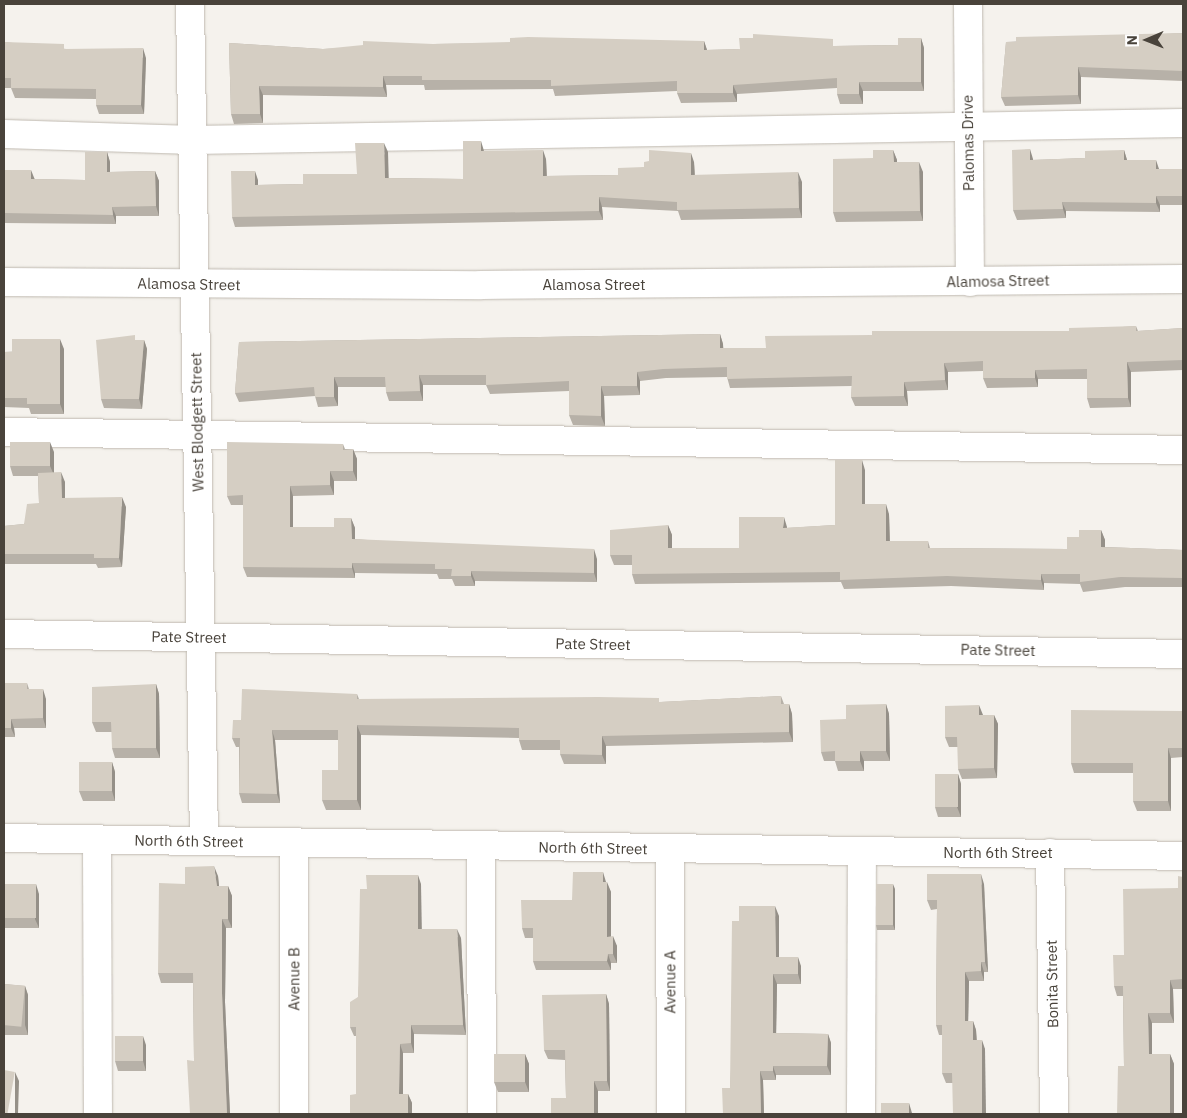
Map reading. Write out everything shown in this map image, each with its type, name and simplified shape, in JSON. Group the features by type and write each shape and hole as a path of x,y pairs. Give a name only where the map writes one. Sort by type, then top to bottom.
{"street":[{"name":"West Blodgett Street","path":"190,4 198,436 199,637 204,841"},
{"name":"Palomas Drive","path":"968,4 970,282"},
{"path":"4,134 193,140 1183,123"},
{"name":"Alamosa Street","path":"4,282 195,285 970,282 1183,279"},
{"path":"4,432 1183,450"},
{"name":"Pate Street","path":"4,634 1183,654"},
{"name":"North 6th Street","path":"4,838 862,853 1050,853 1183,856"},
{"path":"98,840 98,1114"},
{"name":"Avenue B","path":"294,843 294,1114"},
{"path":"482,847 482,1114"},
{"name":"Avenue A","path":"670,849 671,1114"},
{"path":"861,1114 862,853"},
{"name":"Bonita Street","path":"1050,853 1054,1114"}],"building":[{"path":"1183,33 1183,71 1078,67 1078,95 1001,97 1006,42 1016,42 1016,37"},
{"path":"753,34 833,39 833,46 898,45 898,38 921,38 921,82 859,82 859,94 837,94 837,78 733,85 733,93 677,93 677,81 551,86 551,80 422,80 422,76 383,76 383,87 259,86 260,114 231,114 229,43 323,49 363,45 363,41 433,44 510,42 510,38 528,37 704,41 704,50 740,49 739,38 753,38"},
{"path":"4,42 64,44 64,49 143,48 141,105 96,105 96,89 11,88 11,78 4,78"},
{"path":"463,141 481,141 481,151 543,150 543,176 618,175 618,168 644,167 644,162 649,161 649,150 691,153 691,175 798,172 799,208 677,210 677,202 599,197 599,211 232,217 231,171 255,171 255,185 303,184 303,174 357,174 355,143 384,143 385,178 463,179"},
{"path":"1030,149 1030,160 1085,158 1085,151 1124,150 1124,160 1156,160 1156,169 1183,169 1183,196 1156,196 1156,203 1062,202 1063,209 1013,210 1012,150"},
{"path":"873,150 893,150 894,162 919,162 920,211 833,212 833,159 873,158"},
{"path":"85,152 107,152 107,172 155,171 156,206 112,207 113,215 4,213 4,170 31,170 31,179 85,180"},
{"path":"1136,326 1136,331 1183,328 1183,360 1127,362 1128,398 1087,398 1087,369 1035,370 1035,378 983,378 983,361 944,363 945,380 904,382 904,396 851,397 852,376 727,379 727,367 663,369 637,372 637,386 601,386 601,416 569,415 569,381 486,385 486,375 419,375 420,391 386,392 385,377 334,377 334,397 315,397 314,387 235,393 239,342 720,334 720,348 766,348 765,336 872,335 872,331 1069,331 1069,328"},
{"path":"135,335 135,340 144,340 139,399 101,399 96,340"},
{"path":"12,339 60,339 60,404 27,404 27,398 4,398 4,352 12,352"},
{"path":"10,442 50,442 50,466 10,466"},
{"path":"227,442 343,444 343,450 353,449 353,471 330,471 330,485 290,486 290,527 334,527 334,518 351,518 352,539 594,549 594,573 471,571 471,576 451,576 452,569 435,569 435,564 352,563 352,568 243,567 243,495 227,496"},
{"path":"835,460 862,460 862,504 886,504 886,541 928,541 928,548 1067,549 1067,537 1079,537 1079,530 1101,530 1101,547 1183,550 1183,578 1121,577 1080,582 1080,574 1041,574 1041,580 947,576 840,580 840,572 632,574 632,555 610,555 610,530 668,525 668,548 739,548 739,517 784,517 783,528 835,525"},
{"path":"61,472 62,498 122,497 119,558 94,558 94,554 4,554 4,526 24,524 27,504 39,503 38,473"},
{"path":"4,683 27,683 27,689 43,689 43,718 11,719 11,728 4,728"},
{"path":"156,684 156,748 112,748 111,722 92,722 92,687"},
{"path":"242,689 357,694 357,699 598,697 659,698 659,702 781,696 781,704 789,704 789,732 602,736 602,755 560,754 560,740 519,740 519,728 357,725 357,800 322,800 322,770 338,770 338,730 272,730 277,794 239,793 240,738 232,738 233,720 241,720"},
{"path":"886,704 886,751 860,751 860,761 835,761 835,751 821,752 820,720 846,719 846,705"},
{"path":"979,705 979,715 994,715 994,768 958,769 957,737 945,737 945,706"},
{"path":"1071,710 1183,711 1183,748 1168,748 1168,801 1133,801 1133,763 1071,763"},
{"path":"79,762 112,762 112,791 79,791"},
{"path":"935,774 958,774 958,807 935,807"},
{"path":"214,866 217,886 228,886 228,919 222,919 222,993 227,1114 190,1114 187,1060 194,1061 193,973 158,973 159,883 185,884 185,867"},
{"path":"573,872 603,872 603,882 607,882 607,937 613,936 613,954 608,954 607,961 533,961 533,928 522,928 521,900 572,900"},
{"path":"927,874 981,874 985,962 981,962 981,971 965,972 965,1021 973,1021 973,1040 982,1040 982,1114 953,1114 952,1073 942,1073 942,1025 936,1025 937,900 927,900"},
{"path":"366,875 418,875 418,929 457,929 463,1025 411,1025 411,1043 400,1044 399,1094 408,1094 408,1114 350,1114 350,1095 356,1094 356,1027 350,1027 350,1002 358,997 360,889 367,889"},
{"path":"1178,876 1183,877 1183,979 1170,980 1170,1013 1148,1013 1149,1054 1170,1054 1170,1114 1117,1114 1118,1066 1124,1066 1123,986 1114,986 1113,955 1124,955 1123,889 1178,888"},
{"path":"4,884 36,884 36,918 4,918"},
{"path":"876,884 893,884 893,925 876,925"},
{"path":"739,906 775,906 776,957 798,957 798,974 773,974 773,1033 828,1034 827,1066 773,1066 773,1071 760,1071 761,1114 723,1114 722,1088 730,1088 732,921 739,921"},
{"path":"4,984 25,986 21,1027 4,1025"},
{"path":"606,994 607,1081 594,1081 594,1114 551,1114 551,1098 566,1098 565,1050 544,1050 542,995"},
{"path":"115,1036 143,1036 143,1061 115,1061"},
{"path":"494,1054 525,1054 525,1082 494,1082"},
{"path":"4,1070 15,1072 7,1114 4,1114"},
{"path":"881,1103 909,1103 909,1114 881,1114"}]}
